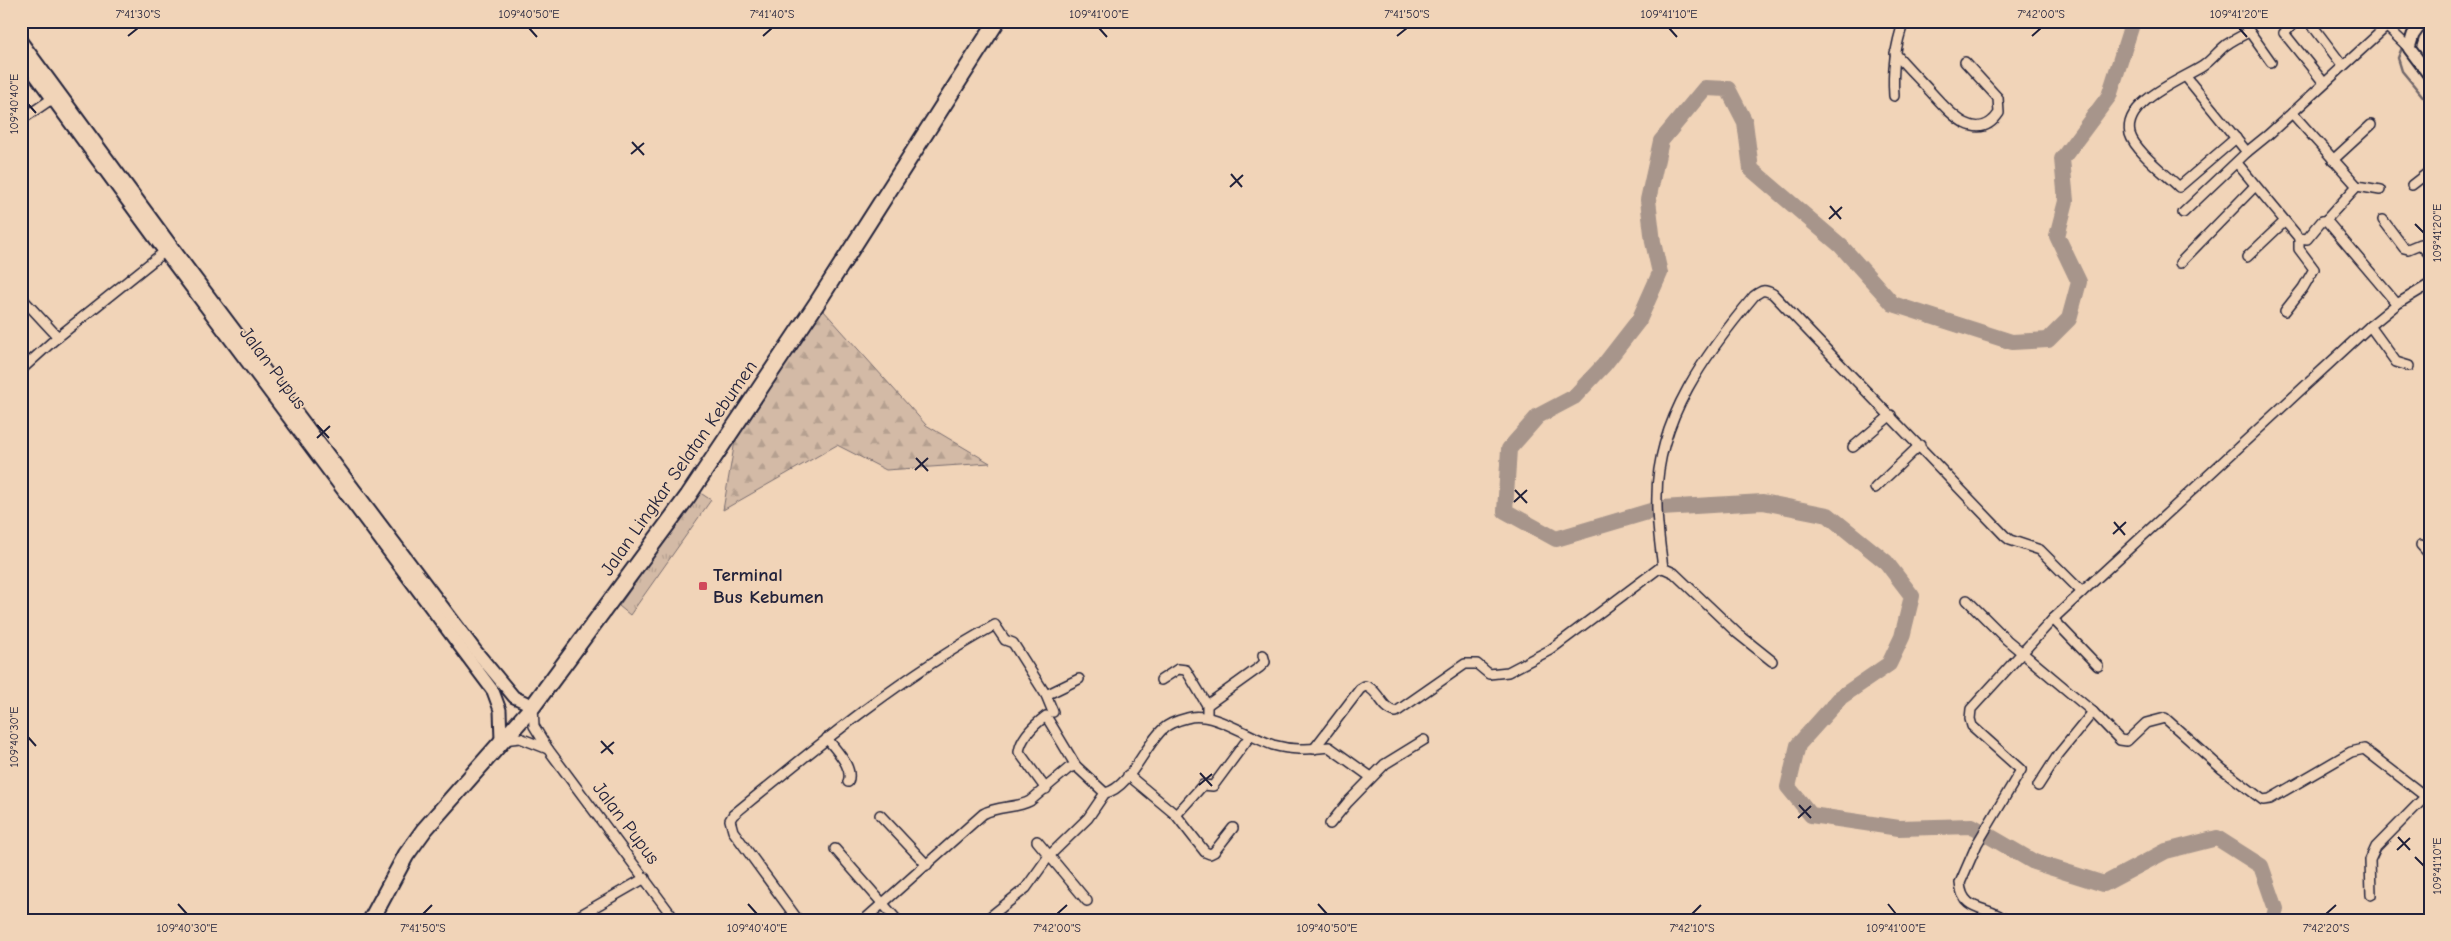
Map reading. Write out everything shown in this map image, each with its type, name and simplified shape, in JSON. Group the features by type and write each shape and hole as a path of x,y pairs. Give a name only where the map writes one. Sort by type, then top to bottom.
{"highway":[{"name":"Jalan Lingkar Selatan Kebumen","path":"371,920 406,855 420,836 501,740 533,706 722,447 997,21"}],"street":[{"path":"1894,96 1895,53 1904,21"},
{"path":"2242,21 2271,62"},
{"path":"2297,21 2284,33 2324,83"},
{"path":"2309,21 2343,66"},
{"path":"2408,47 2413,35 2423,21"},
{"path":"2183,213 2237,163 2246,152 2343,66 2384,24 2408,47 2430,76"},
{"path":"2236,138 2179,187 2139,148 2130,132 2131,121 2138,109 2152,94 2186,77 2206,64 2230,42 2249,32"},
{"name":"Jalan Pupus","path":"21,41 56,96 493,691 500,710 501,740"},
{"path":"1895,53 1956,119 1980,127 1989,124 1999,113 1998,98 1965,62"},
{"name":"Jalan Pupus","path":"21,56 56,96"},
{"path":"2186,77 2246,152"},
{"path":"21,120 56,96"},
{"path":"2292,113 2357,186 2380,190"},
{"path":"2333,160 2371,125"},
{"path":"2237,163 2299,238 2307,239 2357,186"},
{"path":"2412,185 2430,171"},
{"path":"2180,263 2255,186"},
{"path":"2326,220 2397,304"},
{"path":"2383,220 2404,248 2408,249 2420,244 2430,255"},
{"path":"2247,258 2284,222"},
{"path":"2285,311 2314,270 2299,249 2299,238"},
{"name":"Jalan Pupus","path":"168,249 476,650 514,697 533,706 534,726 548,749 675,920"},
{"path":"21,370 58,337 168,249"},
{"path":"2005,920 1995,912 1973,907 1960,887 1977,844 1990,818 2021,770 1972,726 1969,715 1971,709 2053,619 2082,592 2370,326 2397,304 2430,284"},
{"path":"1663,568 1656,494 1662,458 1675,415 1687,394 1692,378 1727,328 1762,290 1773,294 1920,445 2005,536 2010,540 2040,550 2082,592"},
{"path":"21,297 58,337"},
{"path":"2370,326 2396,362 2409,366"},
{"path":"1853,447 1890,414"},
{"path":"1875,488 1920,445"},
{"path":"2421,545 2430,555"},
{"path":"1314,749 1360,689 1365,686 1371,688 1384,706 1396,712 1465,664 1477,664 1489,674 1508,672 1550,650 1641,580 1658,569 1663,568 1674,573 1737,633 1772,661"},
{"path":"1967,600 2022,652 2093,712 2123,741 2127,741 2146,723 2165,718 2222,768 2263,800 2270,799 2358,749 2364,749 2377,757 2428,796 2376,847 2370,860 2371,895"},
{"path":"2053,619 2098,666"},
{"path":"798,920 733,831 730,820 733,815 827,738 917,674 995,625 1005,640 1013,643 1046,695 1076,766 1105,793"},
{"path":"1207,705 1260,667 1265,662 1263,655"},
{"path":"1162,680 1182,668 1188,673 1207,705 1207,717"},
{"path":"1046,695 1079,679"},
{"path":"2038,786 2058,755 2093,712"},
{"path":"1046,789 1019,752 1021,744 1030,730 1053,713"},
{"path":"986,920 1020,895 1049,856 1088,818 1105,793 1112,791 1128,775 1162,729 1188,718 1207,717 1250,736 1287,748 1305,751 1329,747 1371,777"},
{"path":"1176,815 1203,785 1213,786 1250,736"},
{"path":"501,740 520,738 548,749"},
{"path":"827,738 849,768 851,776 848,782"},
{"path":"1330,824 1371,777 1385,764 1424,740"},
{"path":"864,920 983,814 990,810 1023,804 1046,789 1069,768 1076,766"},
{"path":"1128,775 1176,815 1194,840 1210,854 1219,847 1233,828"},
{"path":"880,815 927,865"},
{"path":"1037,841 1087,901"},
{"path":"834,849 897,920"},
{"path":"572,920 645,878"}],"green space":[{"path":"815,301 926,425 990,463 886,470 837,445 723,510 740,412"},
{"path":"699,492 711,500 630,615 619,606"}],"waterway":[{"path":"2133,21 2109,96 2062,159 2066,201 2057,236 2079,282 2069,319 2048,340 2012,342 1893,304 1841,246 1751,169 1745,122 1728,89 1705,88 1661,141 1648,200 1653,242 1660,273 1639,320 1604,365 1574,397 1538,416 1509,449 1505,511 1556,539 1661,508 1763,502 1828,515 1886,562 1912,596 1902,637 1889,664 1841,697 1798,745 1788,787 1811,815 1899,828 1972,826 2034,862 2104,884 2166,851 2217,838 2261,866 2276,909 2273,920"},
{"path":"2403,45 2398,58 2402,71 2430,105"}],"place":[{"name":"Terminal Bus Kebumen","path":"703,586"}]}
